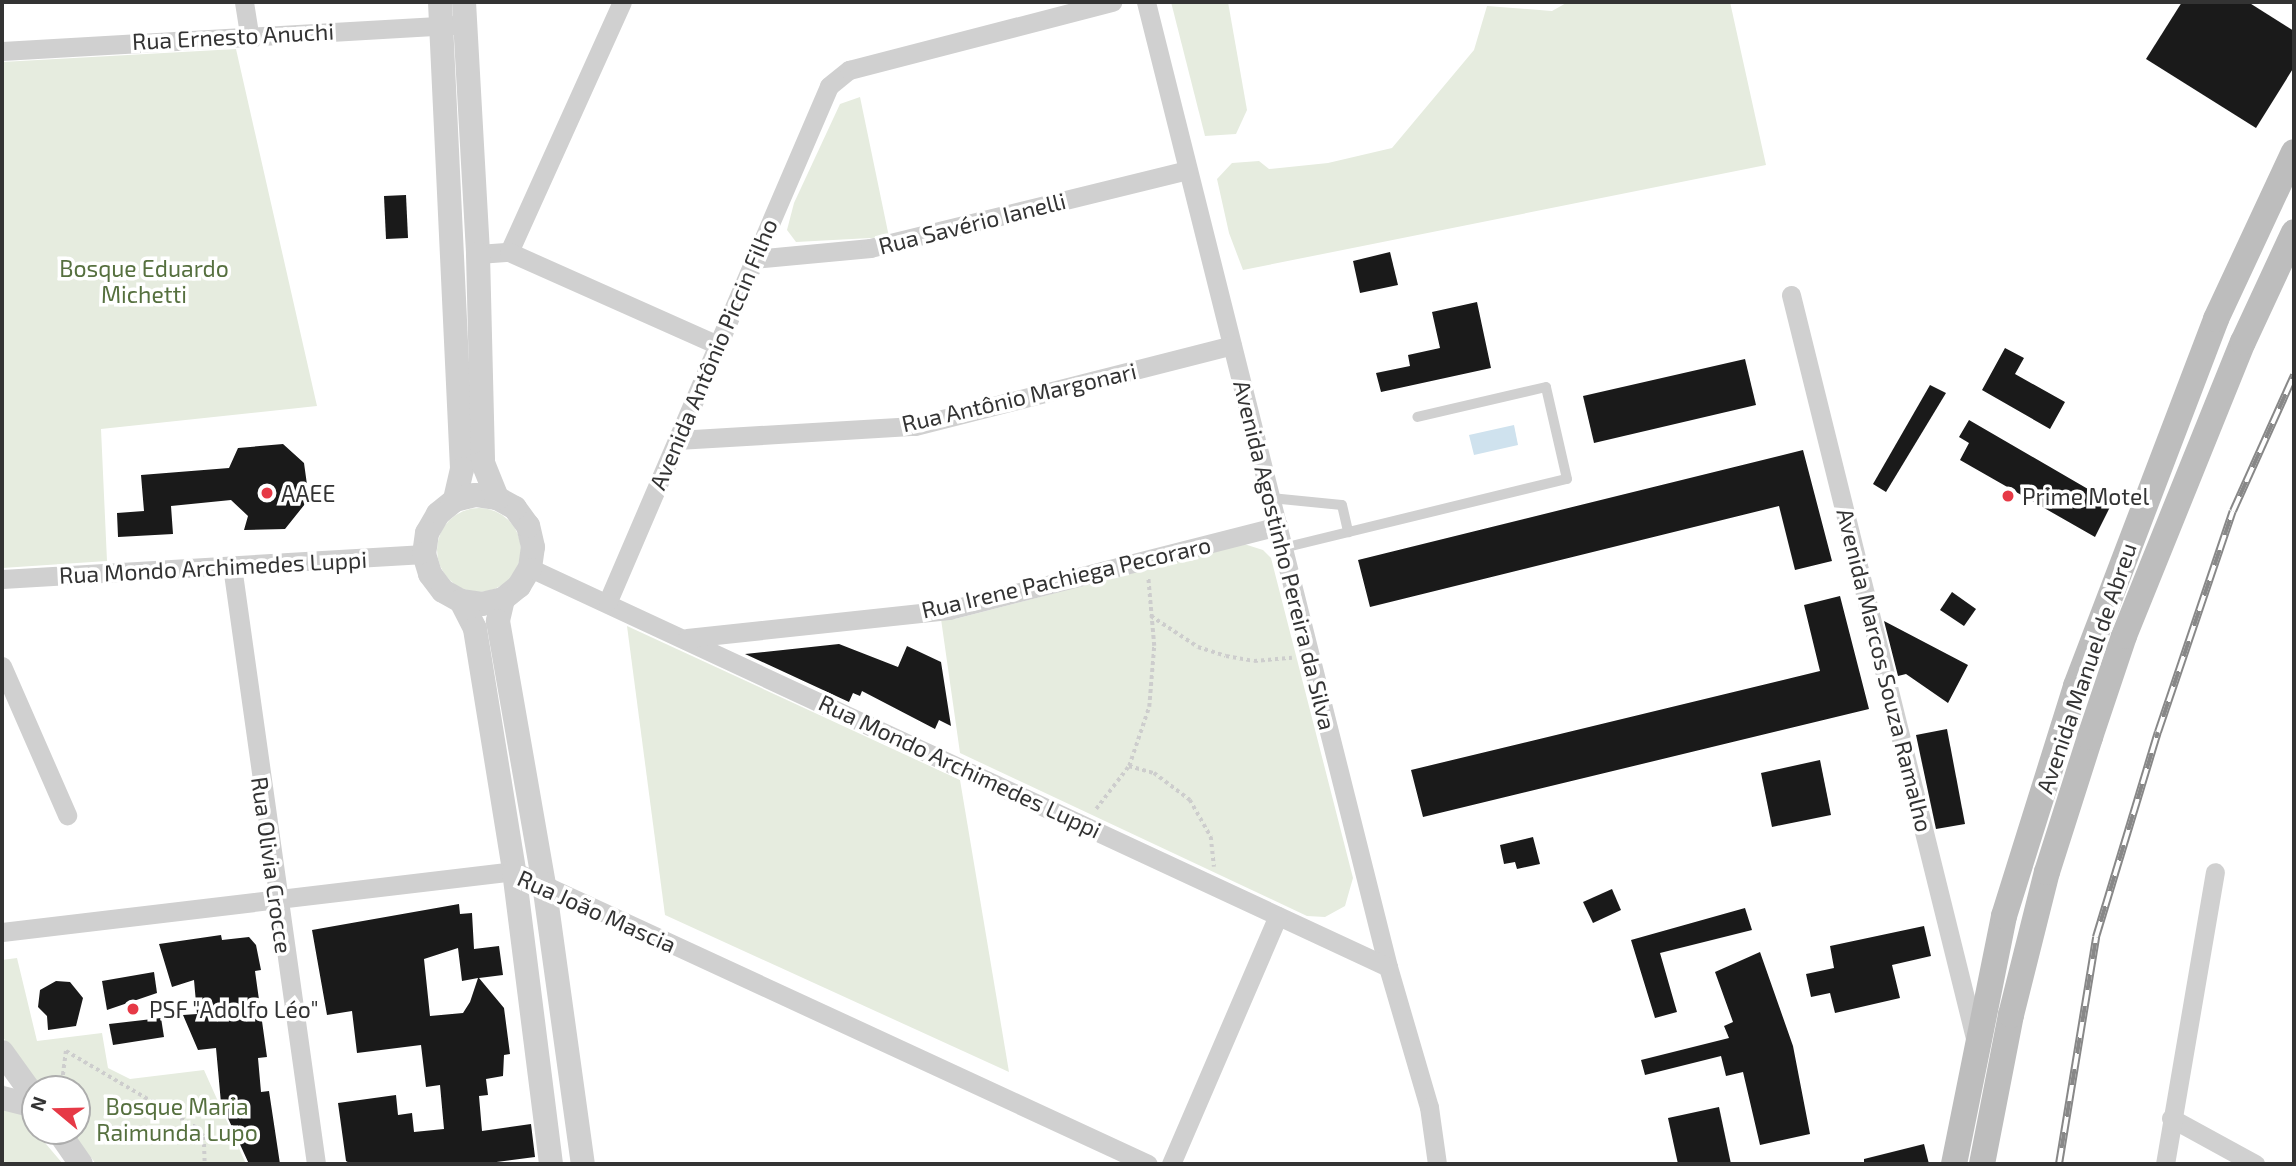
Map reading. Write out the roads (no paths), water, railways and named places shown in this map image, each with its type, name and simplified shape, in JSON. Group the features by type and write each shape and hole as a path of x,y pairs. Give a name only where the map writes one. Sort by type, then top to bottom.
{"main road":[{"name":"Avenida Manuel de Abreu","path":"1954,1164 2004,916 2076,686 2216,319 2294,152"},
{"name":"Avenida Manuel de Abreu","path":"1982,1164 2011,1015 2043,885 2090,737 2124,636 2194,463 2294,232"}],"street":[{"path":"244,2 249,34"},
{"path":"509,252 622,2"},
{"name":"Avenida Antônio Piccin Filho","path":"608,601 817,106 829,86 849,70 1112,2"},
{"name":"Avenida Agostinho Pereira da Silva","path":"1146,2 1388,967 1429,1107 1437,1164"},
{"path":"452,13 478,254 483,463 497,498"},
{"path":"452,13 462,469 455,500"},
{"name":"Rua Ernesto Anuchi","path":"2,51 249,34 452,13"},
{"name":"Rua Savério Ianelli","path":"754,259 870,248 1188,170"},
{"path":"478,254 509,252 716,344"},
{"name":"Avenida Marcos Souza Ramalho","path":"1791,295 1978,1046"},
{"name":"Rua Antônio Margonari","path":"677,440 915,426 1232,345"},
{"path":"475,495 497,498 515,508 528,526 533,547 530,568 519,586 503,598 482,604 461,601 443,591 430,574 424,554 427,533 438,514 455,500 475,495"},
{"name":"Rua Irene Pachiega Pecoraro","path":"686,638 949,610 1278,526"},
{"name":"Rua Mondo Archimedes Luppi","path":"2,579 424,554"},
{"name":"Rua Olivia Crocce","path":"232,566 276,898 316,1164"},
{"name":"Rua Mondo Archimedes Luppi","path":"530,568 608,601 1388,967"},
{"path":"503,598 498,621 544,884 583,1164"},
{"path":"461,601 475,629 514,871 551,1164"},
{"path":"2,666 67,815"},
{"name":"Rua João Mascia","path":"2,932 514,871 1148,1164"},
{"path":"2165,1164 2215,872"},
{"path":"1171,1164 1279,916"},
{"path":"2,1052 21,1078"},
{"path":"2,1098 21,1103"},
{"path":"2171,1118 2255,1164"},
{"path":"68,1145 81,1164"}],"lane":[{"path":"1283,548 1567,479 1546,387 1417,417"},
{"path":"1270,498 1342,505 1348,532"}],"water":[{"path":"1514,425 1518,445 1474,455 1469,435"}],"railway":[{"path":"2059,1164 2096,937 2158,732 2233,511 2294,375"}],"place":[{"name":"AAEE","path":"267,493"},
{"name":"Prime Motel","path":"2008,496"},
{"name":"PSF \"Adolfo Léo\"","path":"133,1009"}],"park label":[{"name":"Bosque Eduardo Michetti","path":"144,281"},
{"name":"Bosque Maria Raimunda Lupo","path":"177,1119"}]}
